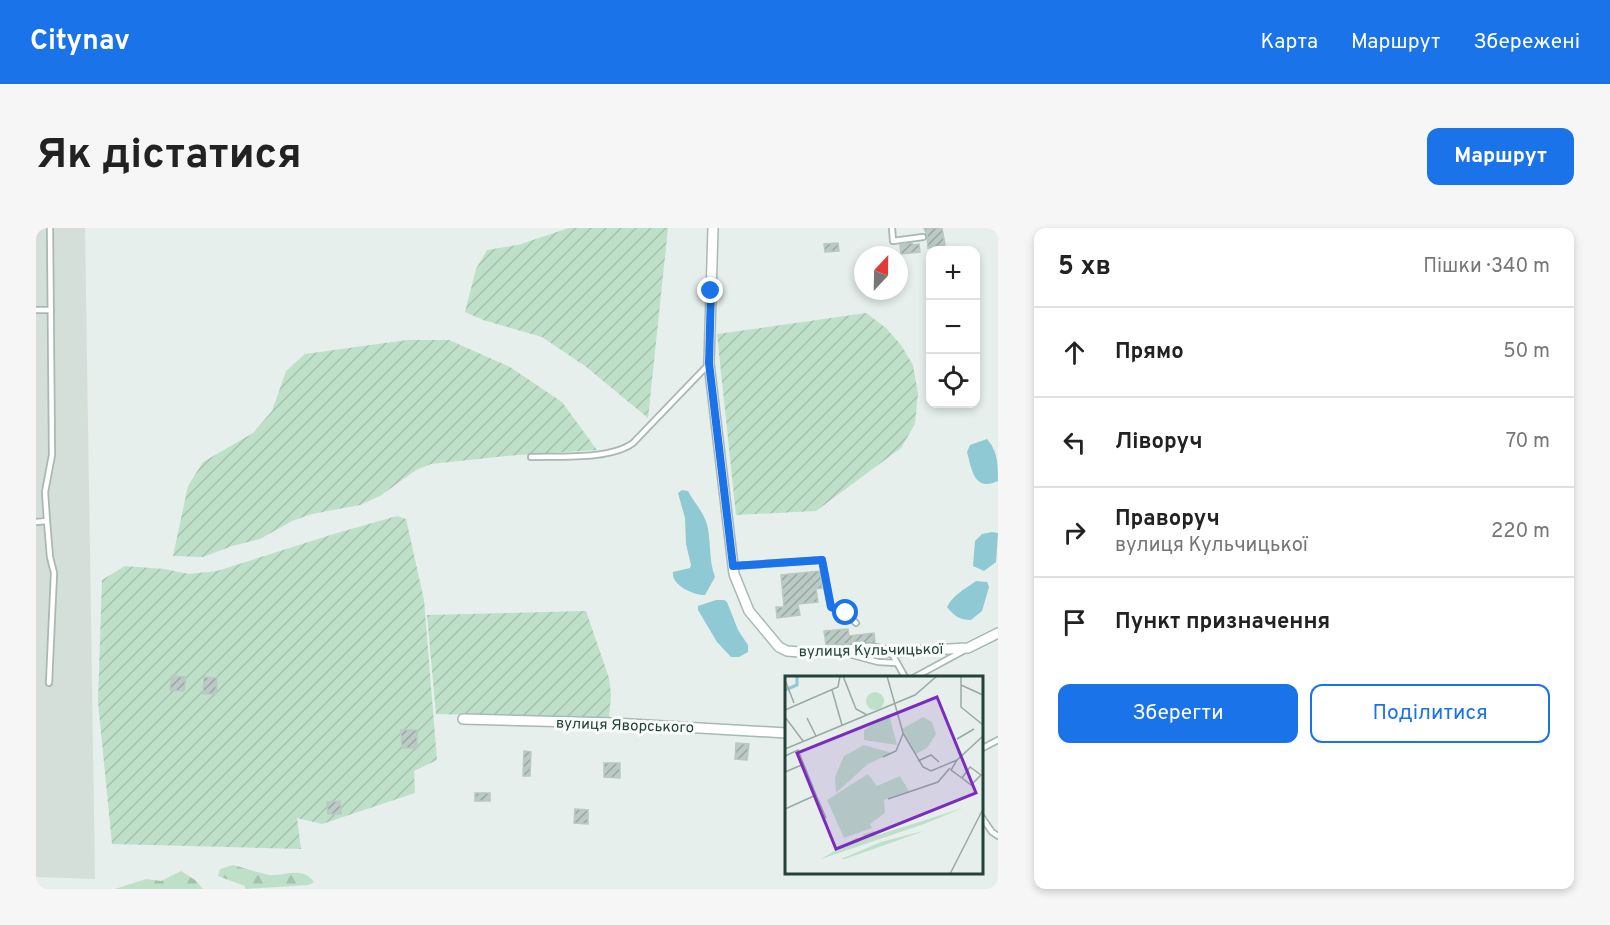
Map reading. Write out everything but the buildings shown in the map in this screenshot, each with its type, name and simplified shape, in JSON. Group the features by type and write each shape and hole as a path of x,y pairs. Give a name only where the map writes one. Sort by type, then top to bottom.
{"street":[{"name":"вулиця Кульчицької","path":"713,228 709,363 734,574 749,611 778,647 787,651 813,653 870,648 891,652 968,648 998,633"},
{"name":"вулиця Яворського","path":"463,719 613,723 785,733"}],"lane":[{"path":"49,683 54,573 50,557 45,492 52,455 53,431 50,228"},
{"path":"892,228 893,241 923,237"},
{"path":"36,310 51,310"},
{"path":"531,457 588,455 624,450 709,363"},
{"path":"36,522 47,521"},
{"path":"733,566 822,560 831,607 846,613 856,623"},
{"path":"919,676 968,648"},
{"path":"840,651 878,662 897,663"},
{"path":"891,652 904,676"},
{"path":"983,748 998,740"},
{"path":"983,819 992,832 998,836"}],"shaded area":[{"path":"36,228 85,228 95,879 36,877"}],"green space":[{"path":"569,228 668,228 648,418 585,366 542,337 483,320 465,312 476,269 487,250 518,245"},
{"path":"866,313 886,328 901,345 913,365 918,393 915,424 901,448 816,511 736,515 717,334"},
{"path":"407,340 449,340 510,367 562,402 597,450 431,464 416,470 380,496 360,505 312,514 292,521 260,539 203,557 173,556 188,486 203,462 253,433 272,411 286,371 305,354"},
{"path":"397,516 406,519 424,600 437,760 414,771 415,793 322,824 297,818 301,849 112,844 98,702 102,580 125,566 164,569 189,574 217,571"},
{"path":"586,611 609,678 611,695 609,718 436,714 427,615"},
{"path":"233,865 270,875 304,874 314,882 308,885 245,889 245,886 218,876 220,869"},
{"path":"181,871 195,880 203,889 115,889 146,879 161,881"}],"water":[{"path":"987,439 997,458 998,481 984,484 975,477 967,452 970,445"},
{"path":"682,490 688,491 707,524 715,577 705,595 684,588 673,577 673,572 690,568 691,565 686,544 685,518 678,493"},
{"path":"998,533 996,562 984,571 973,566 975,541 982,534"},
{"path":"976,581 987,582 989,587 982,611 971,620 960,618 947,607 956,596"},
{"path":"716,600 727,602 738,630 748,645 748,652 739,657 731,657 717,642 698,610 698,606"}],"route":[{"path":"711,291 709,363 733,566 822,560 831,607 846,613"}]}
